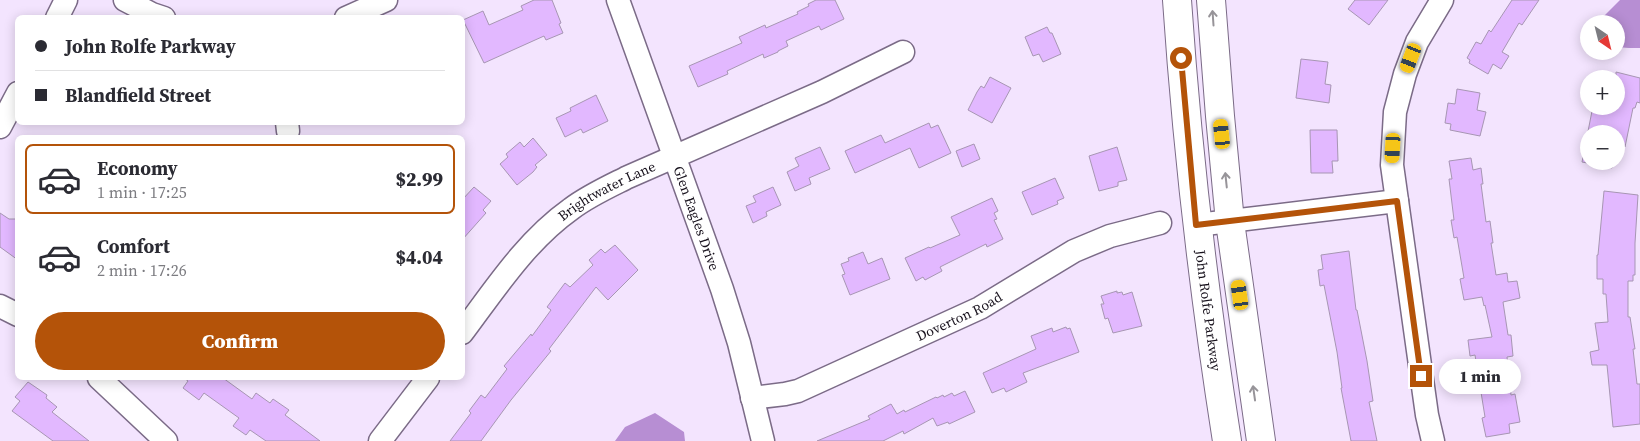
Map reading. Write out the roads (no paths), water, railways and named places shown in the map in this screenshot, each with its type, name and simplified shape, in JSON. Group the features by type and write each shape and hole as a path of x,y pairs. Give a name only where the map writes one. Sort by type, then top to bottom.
{"main road":[{"name":"John Rolfe Parkway","path":"1177,0 1196,225 1227,441"},
{"path":"1211,0 1230,222 1261,441"}],"street":[{"path":"58,15 66,0"},
{"path":"126,0 155,15"},
{"path":"353,15 386,0"},
{"name":"Glen Eagles Drive","path":"618,0 725,298 739,343 763,441"},
{"path":"1433,441 1427,415 1392,165 1395,112 1405,74 1417,42 1442,0"},
{"name":"Brightwater Lane","path":"465,329 522,255 548,227 571,208 597,192 822,92 903,52"},
{"path":"0,127 15,99"},
{"path":"1196,225 1397,201"},
{"name":"Doverton Road","path":"752,398 798,391 980,308 1074,251 1110,236 1160,223"},
{"path":"0,306 15,314"},
{"path":"101,380 166,441"},
{"path":"380,441 426,380"}]}
